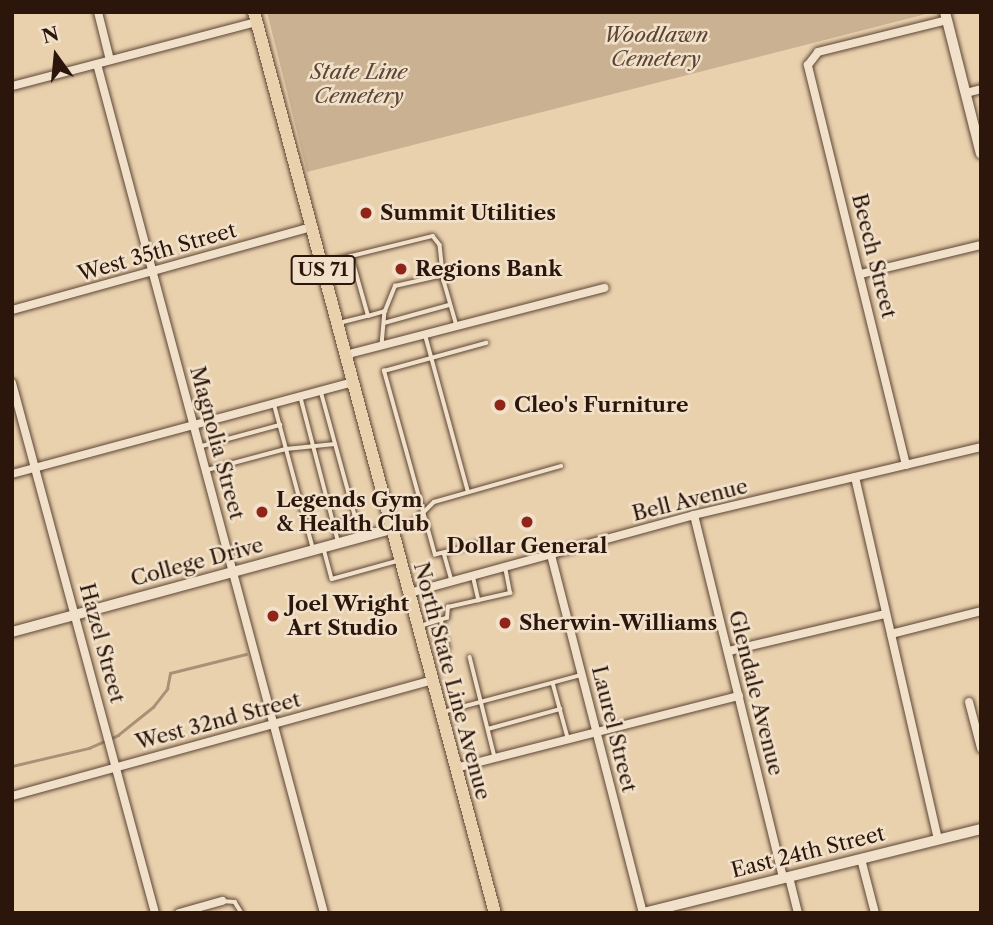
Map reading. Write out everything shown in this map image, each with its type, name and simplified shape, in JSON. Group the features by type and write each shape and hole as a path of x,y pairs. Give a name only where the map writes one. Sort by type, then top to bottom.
{"main road":[{"name":"North State Line Avenue","path":"255,17 495,913"}],"street":[{"path":"98,12 110,61"},
{"path":"946,16 981,154"},
{"name":"Beech Street","path":"906,465 861,274 808,70 810,57 946,16"},
{"path":"12,86 110,61 255,17"},
{"name":"Magnolia Street","path":"97,64 276,723 324,913"},
{"path":"966,93 981,89"},
{"name":"West 35th Street","path":"12,310 311,227"},
{"path":"861,274 981,245"},
{"path":"345,355 605,288"},
{"path":"12,474 353,382"},
{"name":"Hazel Street","path":"12,383 77,615 155,913"},
{"name":"Bell Avenue","path":"409,593 694,515 981,447"},
{"path":"855,477 938,840"},
{"name":"Glendale Avenue","path":"694,515 786,877 798,913"},
{"name":"College Drive","path":"12,632 392,528"},
{"name":"Laurel Street","path":"551,555 597,732 649,912"},
{"path":"891,634 981,611"},
{"path":"729,651 886,614"},
{"name":"West 32nd Street","path":"12,796 432,680"},
{"path":"456,768 739,696"},
{"path":"969,702 981,748"},
{"name":"East 24th Street","path":"649,912 981,829"},
{"path":"861,859 874,913"},
{"path":"179,913 222,901"}],"lane":[{"path":"321,264 428,235 440,245 450,305 457,327"},
{"path":"351,256 368,316"},
{"path":"382,346 385,311 395,286 444,275"},
{"path":"384,323 450,305"},
{"path":"337,324 385,311"},
{"path":"425,335 468,492"},
{"path":"484,543 435,555 384,371 486,343"},
{"path":"321,391 356,519 334,525"},
{"path":"300,396 339,543"},
{"path":"274,403 286,449 319,549 332,579 400,560"},
{"path":"200,447 280,425"},
{"path":"206,470 286,449 314,449 335,444"},
{"path":"392,528 423,514 434,502 561,466"},
{"path":"444,553 452,581"},
{"path":"418,626 447,618 448,607 510,593 505,567"},
{"path":"473,575 479,600"},
{"path":"441,619 448,649"},
{"path":"470,657 495,758"},
{"path":"441,712 583,674"},
{"path":"552,683 568,739"},
{"path":"488,729 560,709"},
{"path":"222,901 235,902 242,913"}],"green space":[{"name":"State Line Cemetery","path":"267,12 934,12 307,172"}],"waterway":[{"path":"12,766 89,748 118,735 153,707 167,689 170,673 246,654"}],"place":[{"name":"Summit Utilities","path":"366,213"},
{"name":"Regions Bank","path":"401,269"},
{"name":"Cleo's Furniture","path":"500,405"},
{"name":"Legends Gym & Health Club","path":"262,512"},
{"name":"Dollar General","path":"527,522"},
{"name":"Joel Wright Art Studio","path":"273,616"},
{"name":"Sherwin-Williams","path":"505,623"}],"park label":[{"name":"Woodlawn Cemetery","path":"656,47"}]}
